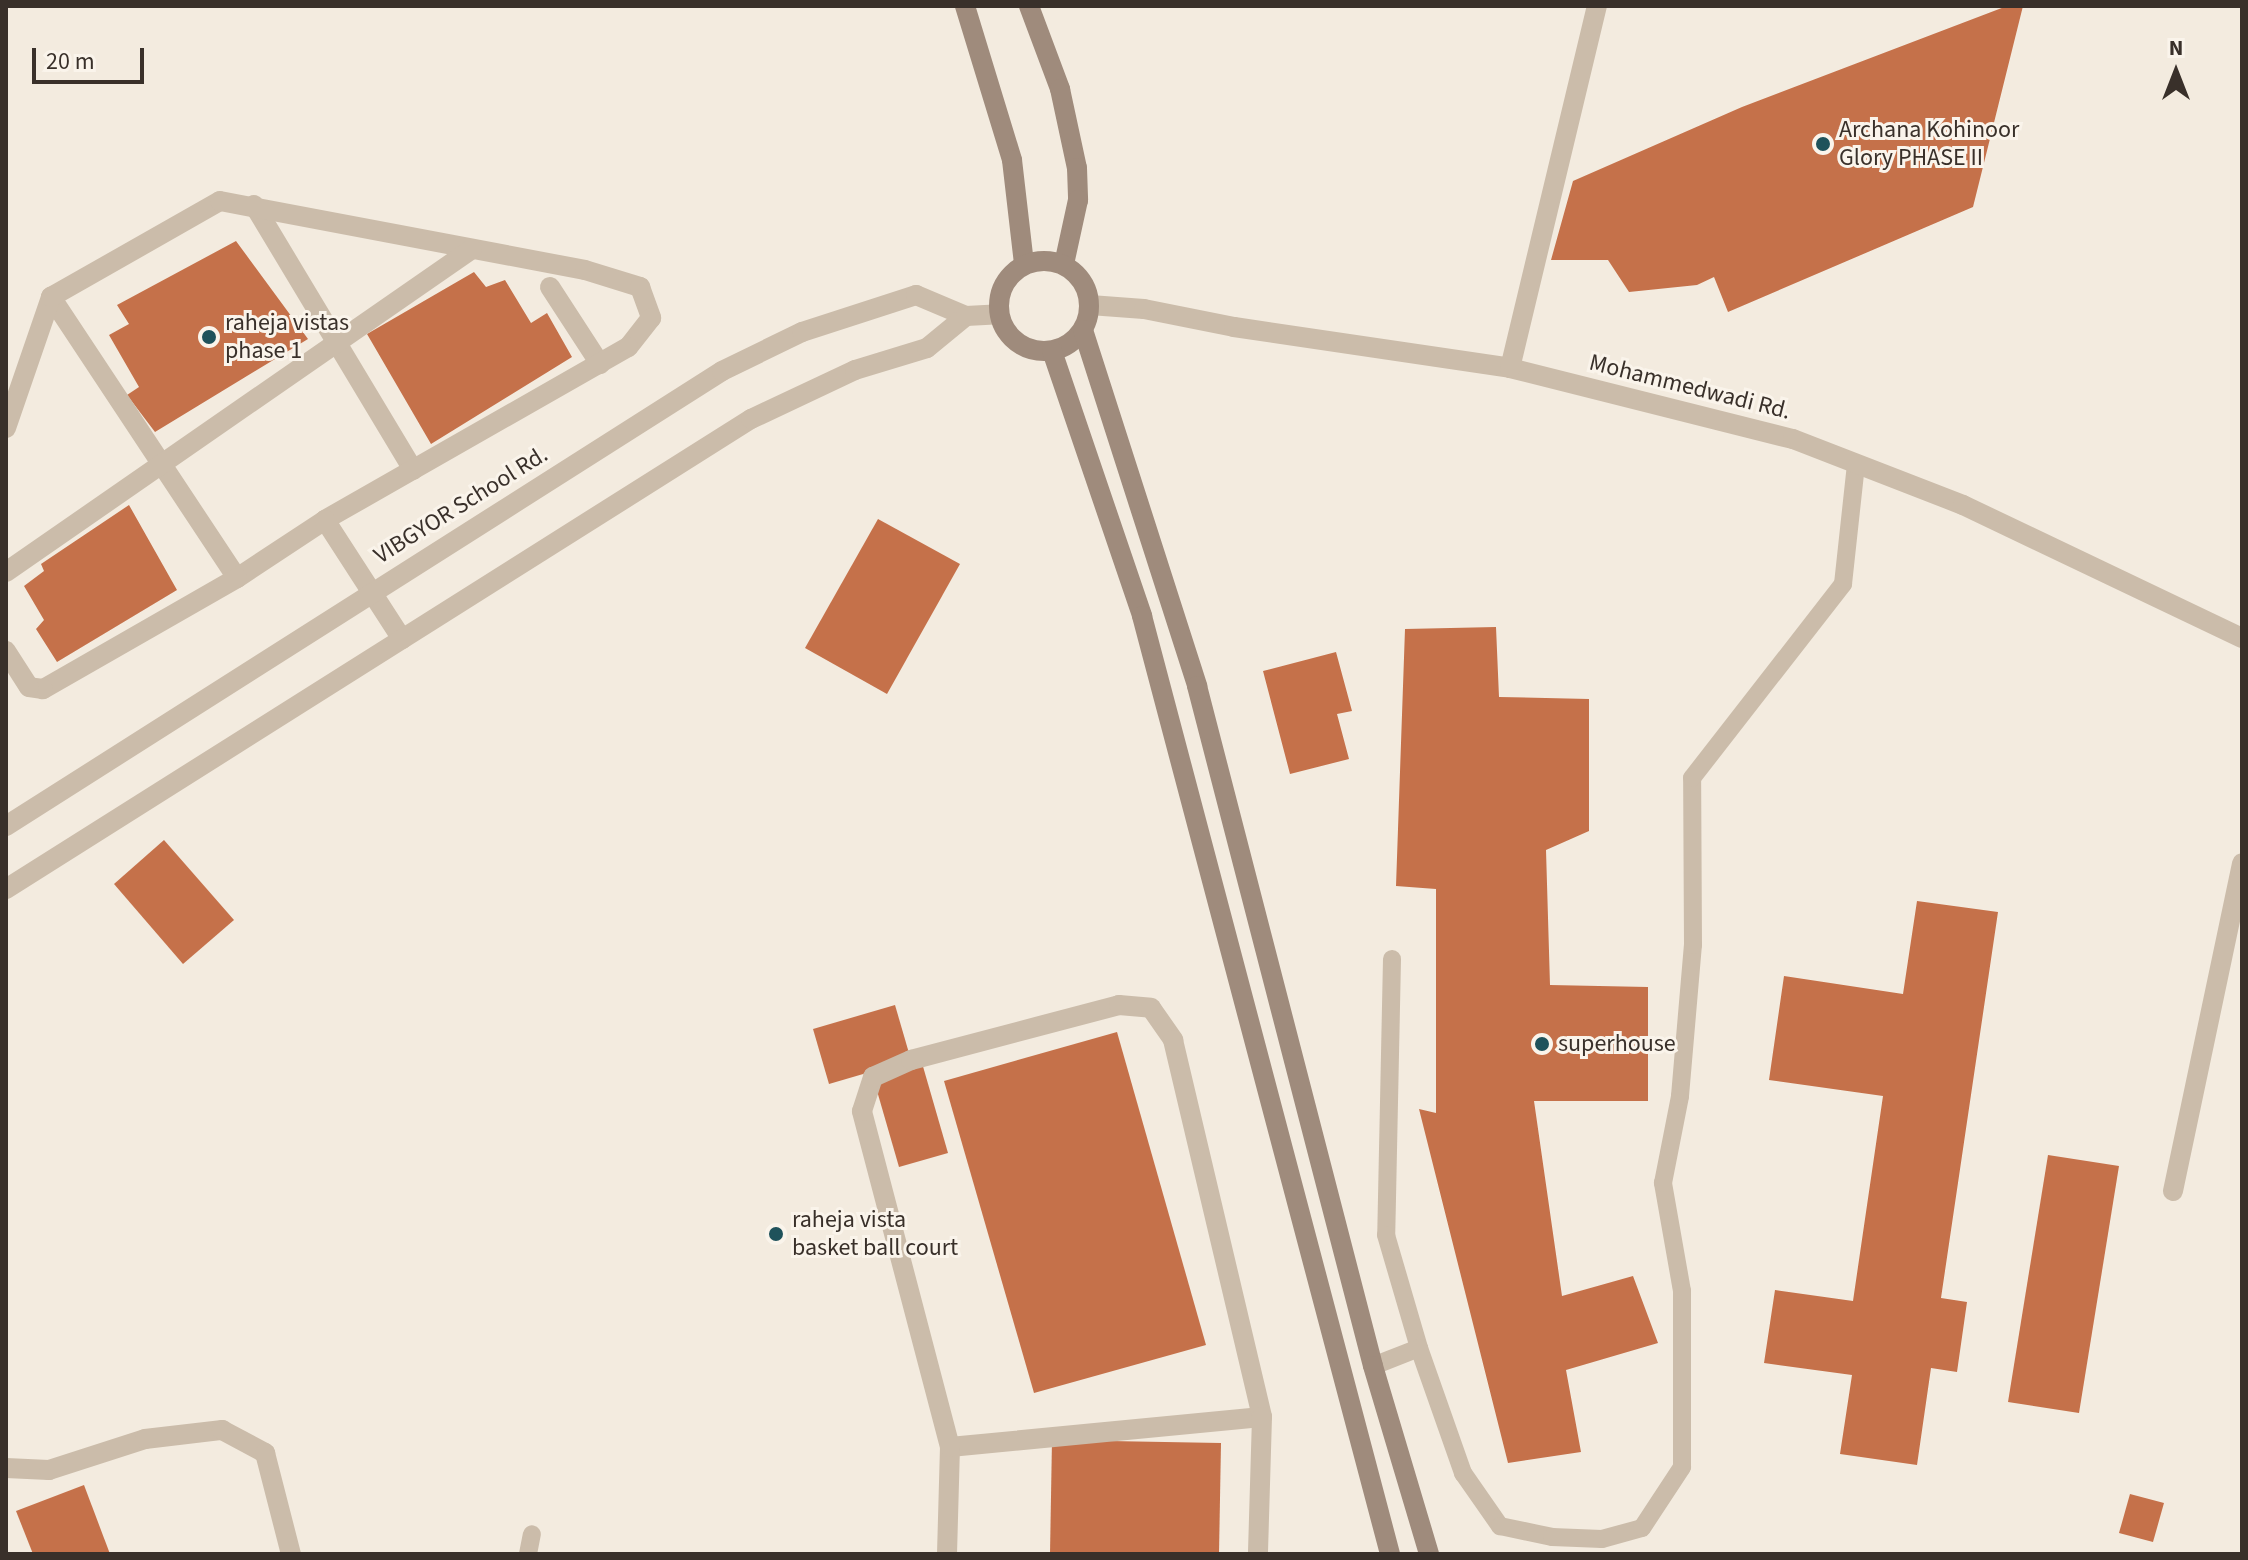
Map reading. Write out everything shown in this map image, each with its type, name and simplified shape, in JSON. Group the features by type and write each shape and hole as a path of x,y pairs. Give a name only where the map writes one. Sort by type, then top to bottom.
{"street":[{"path":"965,6 1012,160 1024,264"},
{"path":"1029,6 1060,89 1077,168 1078,200 1064,264"},
{"path":"1510,368 1597,6"},
{"path":"6,428 51,297 220,201 585,270 640,287 651,318 628,347 325,520 237,578 43,689 29,687 6,651"},
{"path":"254,205 413,470"},
{"path":"6,572 472,249"},
{"path":"1044,260 1064,264 1078,274 1087,289 1090,305 1083,330 1075,340 1052,351 1037,351 1012,339 999,314 1000,294 1009,277 1024,264 1044,260"},
{"path":"550,287 600,364"},
{"name":"VIBGYOR School Rd.","path":"6,826 722,371 802,332 916,295 966,316"},
{"path":"51,297 237,578"},
{"name":"Mohammedwadi Rd.","path":"1090,305 1144,309 1234,327 1510,368 1793,439 1963,505 2242,638"},
{"path":"6,889 751,419 855,370 927,348 966,316 999,314"},
{"path":"1083,330 1197,686 1373,1366 1429,1554"},
{"path":"1052,351 1142,616 1390,1554"},
{"path":"325,520 402,639"},
{"path":"2173,1191 2242,863"},
{"path":"947,1554 950,1447 862,1111 873,1077 911,1060 1119,1005 1151,1008 1173,1040 1262,1417 1258,1554"},
{"path":"950,1447 1262,1417"},
{"path":"6,1468 49,1470 145,1439 222,1430 265,1453 291,1554"}],"lane":[{"path":"1392,959 1386,1235 1419,1348 1463,1473 1500,1526 1552,1537 1602,1539 1642,1528 1682,1467 1682,1291 1663,1183 1680,1096 1693,945 1692,778 1843,584 1856,464"},
{"path":"1373,1366 1419,1348"},
{"path":"528,1554 532,1534"}],"building":[{"name":"Archana Kohinoor Glory PHASE II","path":"2007,6 2023,6 1973,207 1728,312 1714,277 1697,285 1629,292 1608,260 1551,260 1573,181 1742,107"},
{"name":"raheja vistas phase 1","path":"236,241 308,339 155,432 127,395 139,387 109,335 129,324 117,305"},
{"path":"474,272 486,287 505,280 531,323 547,313 572,357 431,444 367,334"},
{"path":"129,505 177,590 57,662 36,629 44,620 24,586 44,571 41,564"},
{"path":"878,519 960,564 887,694 805,648"},
{"name":"superhouse","path":"1496,627 1499,697 1589,699 1589,831 1546,850 1550,985 1648,987 1648,1101 1534,1101 1562,1296 1633,1276 1658,1343 1566,1370 1581,1452 1508,1463 1419,1109 1436,1113 1436,889 1396,886 1405,629"},
{"path":"1336,652 1352,711 1337,714 1349,759 1290,774 1263,671"},
{"path":"164,840 234,920 183,964 114,884"},
{"path":"1917,901 1998,912 1941,1298 1967,1302 1957,1372 1931,1368 1917,1465 1840,1454 1852,1375 1764,1363 1775,1290 1853,1301 1883,1096 1769,1080 1784,976 1903,994"},
{"path":"895,1005 911,1060 829,1084 813,1029"},
{"path":"1117,1032 1206,1345 1034,1393 944,1081"},
{"path":"922,1063 948,1153 899,1167 873,1077"},
{"path":"2048,1155 2119,1166 2079,1413 2008,1402"},
{"path":"1052,1440 1221,1443 1219,1554 1050,1554"},
{"path":"84,1485 110,1554 33,1554 16,1511"},
{"path":"2130,1494 2164,1503 2153,1542 2119,1533"}],"place":[{"name":"Archana Kohinoor Glory PHASE II","path":"1823,144"},
{"name":"raheja vistas phase 1","path":"209,337"},
{"name":"superhouse","path":"1542,1044"},
{"name":"raheja vista basket ball court","path":"776,1234"}]}
